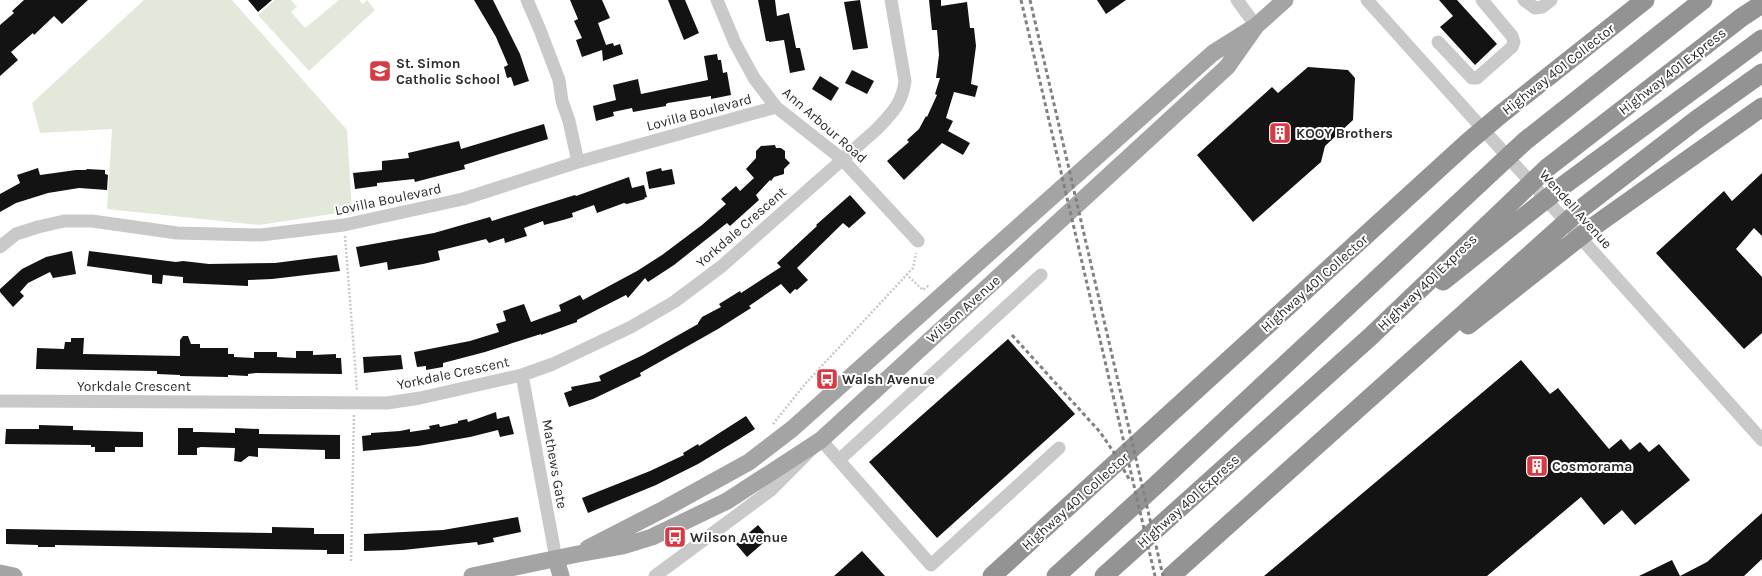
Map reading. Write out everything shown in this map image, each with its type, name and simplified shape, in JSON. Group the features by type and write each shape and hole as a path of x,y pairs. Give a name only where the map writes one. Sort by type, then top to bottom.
{"highway":[{"name":"Highway 401 Collector","path":"992,576 1468,142 1645,0"},
{"path":"1056,576 1156,485 1524,141 1703,0"},
{"name":"Highway 401 Express","path":"1104,576 1370,337 1516,195 1547,168 1736,22 1762,4"},
{"path":"1370,337 1532,212 1564,185 1762,39"},
{"path":"1174,573 1582,208 1696,120 1762,73"},
{"path":"1336,428 1590,229 1762,107"}],"main road":[{"name":"Wilson Avenue","path":"578,554 749,462 792,429 1213,53 1256,26 1285,0"},
{"name":"Wilson Avenue","path":"820,440 1227,67 1256,26"},
{"path":"472,576 623,546 652,537 727,501 820,440"},
{"path":"556,559 561,576"},
{"path":"0,573 14,576"}],"street":[{"path":"527,0 559,80 562,101 569,121 578,162"},
{"name":"Ann Arbour Road","path":"716,0 735,43 754,78 776,107 842,159 918,241"},
{"name":"Yorkdale Crescent","path":"0,401 387,402 420,398 522,376 594,346 674,302 743,248 877,129 893,111 900,102 904,92 905,81 891,0"},
{"path":"1237,0 1256,26"},
{"name":"Wendell Avenue","path":"1367,0 1762,440"},
{"path":"1438,42 1472,78 1477,78 1512,47 1514,42 1512,36 1482,0"},
{"path":"1524,0 1535,8 1542,7 1551,0"},
{"name":"Lovilla Boulevard","path":"0,247 16,234 64,221 92,221 177,233 261,235 344,225 463,199 578,162 776,107"},
{"path":"838,460 1041,275"},
{"name":"Mathews Gate","path":"522,376 556,559"},
{"path":"820,440 931,565 1059,448"},
{"name":"Wilson Avenue","path":"655,576 771,490 820,440"}],"path":[{"path":"344,225 356,403 351,561"},
{"path":"769,431 777,418 806,384 906,274 914,268 918,241"},
{"path":"906,274 923,290 928,286"}],"green space":[{"path":"144,0 232,0 347,130 352,211 259,225 107,209 112,129 40,133 32,103"},
{"path":"275,0 291,0 297,7 291,12 305,28 339,0 359,0 363,4 367,0 375,10 309,71 258,15"}],"building":[{"path":"24,0 88,0 62,24 54,16 34,35 33,33 11,52 18,60 0,76 0,25 14,13 12,11"},
{"path":"248,0 272,0 258,12"},
{"path":"474,0 493,0 520,54 529,81 514,86 511,77 507,78 504,67 508,65 496,37"},
{"path":"570,0 602,0 610,18 598,23 606,45 613,43 614,46 620,44 623,54 603,61 602,50 582,57 576,40 582,38 574,21 578,19"},
{"path":"668,0 685,0 699,33 684,40"},
{"path":"758,0 775,0 777,16 789,13 796,48 800,48 805,70 790,73 784,40 766,41"},
{"path":"860,0 868,48 853,50 844,2"},
{"path":"929,0 941,0 941,6 967,2 970,28 974,28 976,46 971,84 978,86 975,97 954,92 946,118 953,121 948,131 970,143 963,155 942,143 904,180 887,161 909,142 907,140 919,129 926,116 927,117 937,95 935,94 940,78 936,78 939,55 937,30 932,30"},
{"path":"1097,0 1126,0 1106,14"},
{"path":"1439,0 1457,0 1497,44 1475,65 1440,27 1453,16"},
{"path":"717,54 718,60 721,60 723,73 727,72 731,95 711,99 711,96 668,103 666,106 633,112 632,108 613,112 614,116 596,121 593,106 616,100 613,85 638,79 641,94 708,80 704,56"},
{"name":"KOOY Brothers","path":"1308,67 1348,70 1355,78 1353,120 1325,146 1321,162 1253,222 1197,155 1272,87 1278,93"},
{"path":"852,70 874,81 867,94 845,83"},
{"path":"820,76 839,88 831,101 812,89"},
{"path":"544,124 548,139 464,165 465,169 415,182 414,179 377,183 377,186 355,189 353,173 382,170 382,161 409,158 408,153 459,141 461,149"},
{"path":"775,145 776,148 781,148 785,151 785,158 790,163 784,169 784,174 774,177 771,181 770,180 756,195 759,200 730,226 727,223 674,265 648,282 645,278 628,298 626,295 577,320 577,322 541,335 443,363 443,367 426,370 426,366 417,367 414,352 470,341 499,332 496,324 506,321 503,311 524,304 531,322 561,311 559,305 580,295 583,300 637,271 662,255 702,225 726,204 721,199 736,186 740,191 754,178 746,169 756,158 756,151 761,146"},
{"path":"38,168 40,175 87,169 105,170 105,174 108,175 107,190 79,188 48,193 16,203 0,212 0,194 20,183 17,175"},
{"path":"661,168 662,171 672,169 675,184 649,189 646,172"},
{"path":"1762,173 1762,236 1754,228 1736,249 1762,277 1762,333 1744,349 1656,253 1724,191 1732,201"},
{"path":"629,177 632,188 644,185 647,197 644,198 645,199 627,204 624,203 597,213 594,205 572,213 573,217 544,225 543,221 524,228 527,236 505,243 504,238 489,243 486,239 438,251 440,260 388,270 387,262 360,267 356,247 434,233 490,217 492,221 575,195 576,196"},
{"path":"850,195 866,213 849,228 843,223 797,268 808,280 797,290 795,289 790,294 781,284 749,306 751,308 718,329 640,373 641,376 593,399 569,407 564,393 572,390 571,387 601,381 599,376 643,355 698,324 702,317 721,307 719,304 740,291 741,293 781,267 777,263 817,226 816,225"},
{"path":"72,251 76,274 53,278 50,272 28,283 20,292 24,296 13,307 0,292 0,289 22,269 46,257"},
{"path":"89,251 176,262 183,261 209,264 275,263 337,255 340,271 272,279 248,280 248,286 183,283 183,277 163,275 162,284 152,283 152,275 87,266"},
{"path":"183,336 188,336 191,344 200,344 200,348 228,348 228,354 234,354 234,357 254,358 254,352 277,352 277,357 296,358 296,351 313,351 313,355 336,354 336,358 341,358 342,374 256,373 248,374 248,376 228,375 228,377 180,376 157,374 157,371 36,369 37,348 64,349 65,342 71,342 71,338 84,338 83,354 180,356 180,340"},
{"path":"1008,339 1075,414 937,538 869,462"},
{"path":"401,355 403,369 364,373 363,357"},
{"name":"Cosmorama","path":"1521,360 1550,394 1558,388 1609,449 1621,439 1630,450 1640,442 1649,452 1659,444 1690,480 1635,525 1622,510 1604,525 1581,497 1487,576 1264,576"},
{"path":"496,412 497,419 509,416 514,434 500,437 498,430 470,437 418,446 363,451 362,436 371,435 371,433 410,429 410,432 430,429 429,426 439,424 440,427 458,423 458,421 467,419 468,422"},
{"path":"746,416 755,429 736,441 698,464 656,485 588,513 582,498 650,471 684,455 683,453 698,444 699,446"},
{"path":"39,425 73,426 73,430 143,432 143,447 115,447 115,452 95,452 95,447 91,447 91,445 5,444 6,429 39,429"},
{"path":"178,428 193,428 193,432 235,433 235,428 259,429 259,434 340,435 340,459 325,459 325,450 258,448 258,457 249,456 241,462 234,461 235,448 201,447 197,448 197,455 178,455"},
{"path":"1762,513 1762,559 1744,576 1680,576 1707,562"},
{"path":"518,517 521,532 493,538 494,542 478,545 477,542 403,550 364,551 364,534 443,530"},
{"path":"758,525 769,538 747,557 736,544"},
{"path":"272,527 314,528 314,534 344,534 344,554 327,554 327,550 55,545 55,547 38,547 38,545 6,544 6,529 272,533"},
{"path":"862,551 885,576 834,576"},
{"path":"1672,560 1680,576 1639,576"}],"railway":[{"path":"1021,0 1155,576"},
{"path":"1030,0 1163,576"},
{"path":"1012,335 1100,432 1115,454 1129,479"}],"place":[{"name":"St. Simon Catholic School","path":"380,71"},
{"name":"KOOY Brothers","path":"1280,133"},
{"name":"Walsh Avenue","path":"827,379"},
{"name":"Cosmorama","path":"1537,466"},
{"name":"Wilson Avenue","path":"675,537"}]}
